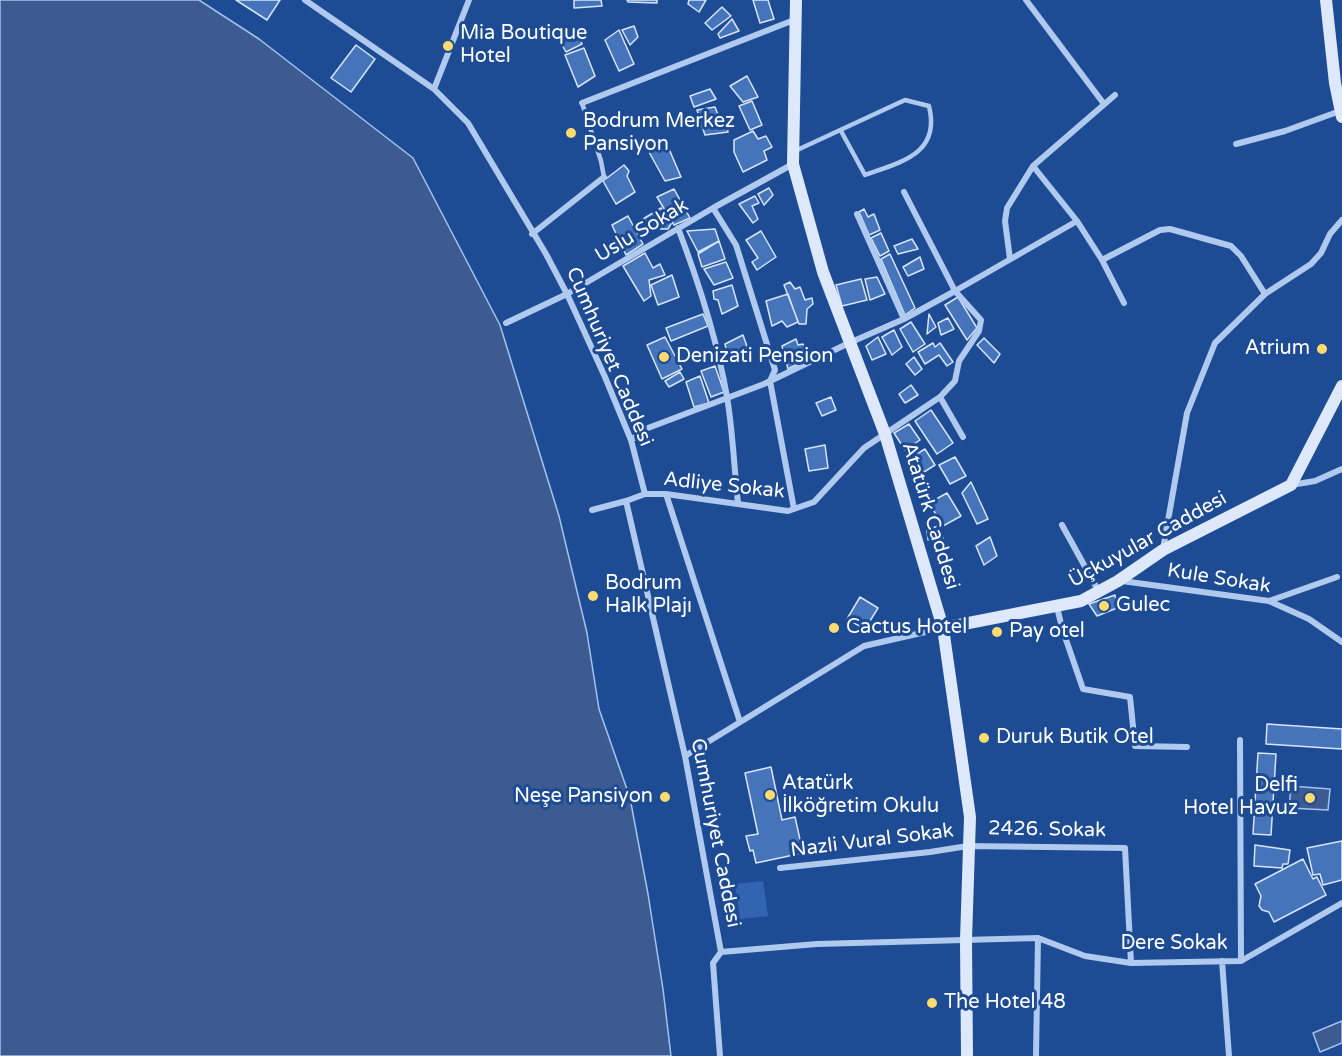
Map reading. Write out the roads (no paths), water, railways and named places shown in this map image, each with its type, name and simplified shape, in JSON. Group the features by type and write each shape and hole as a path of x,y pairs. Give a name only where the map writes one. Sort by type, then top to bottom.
{"street":[{"name":"Cumhuriyet Caddesi","path":"305,0 434,89 468,123 546,254 567,294 631,440 645,494"},
{"path":"434,89 469,0"},
{"name":"Atatürk Caddesi","path":"795,0 793,158 823,272 885,434 943,628 970,817 966,940 967,1056"},
{"path":"1026,0 1104,104"},
{"path":"1236,144 1341,114 1335,83 1326,0"},
{"path":"582,103 794,20"},
{"path":"1010,259 1005,221 1007,208 1033,166 1115,95"},
{"name":"Uslu Sokak","path":"506,323 567,294 793,158"},
{"path":"1033,166 1077,221 1102,260 1124,303"},
{"path":"532,234 604,177"},
{"path":"904,192 955,291"},
{"path":"713,208 736,245 775,370 770,381 794,509"},
{"path":"857,214 904,320"},
{"path":"1163,550 1187,413 1215,343 1265,294 1311,264 1321,253 1330,234 1342,220"},
{"path":"631,440 648,428 770,381 849,343 904,320 1077,221"},
{"path":"678,228 695,274 727,396 738,503"},
{"path":"1102,260 1160,230 1170,229 1231,246 1241,256 1265,294"},
{"name":"Adliye Sokak","path":"645,494 666,494 788,511 814,502 864,448 940,398 955,381 959,361 979,331 981,320 955,291"},
{"path":"1291,485 1342,386"},
{"path":"940,398 963,438"},
{"path":"1291,485 1315,481 1342,469"},
{"name":"Üçkuyular Caddesi","path":"943,628 1081,601 1118,581 1163,550 1291,485"},
{"path":"592,510 645,494"},
{"path":"666,494 740,722"},
{"name":"Cumhuriyet Caddesi","path":"626,501 685,756 721,952 713,963 720,1056"},
{"path":"1062,525 1099,592"},
{"path":"1269,601 1337,577"},
{"name":"Kule Sokak","path":"1118,581 1269,601 1309,619 1342,642"},
{"path":"1057,607 1083,689 1130,697 1136,746 1187,747"},
{"path":"685,756 864,646 943,628"},
{"name":"Dere Sokak","path":"1240,740 1241,961"},
{"name":"2426. Sokak","path":"968,846 1125,848 1131,963"},
{"name":"Nazli Vural Sokak","path":"780,868 968,846"},
{"name":"Dere Sokak","path":"721,952 817,944 1038,938 1085,956 1131,963 1241,961 1342,903"},
{"path":"1036,1056 1038,938"},
{"path":"1222,961 1229,1056"}],"lane":[{"path":"793,158 841,131 905,100 929,106 933,122 922,149 909,159 865,175 841,131"},
{"path":"582,103 604,177"}],"place":[{"name":"Mia Boutique Hotel","path":"448,46"},
{"name":"Bodrum Merkez Pansiyon","path":"571,133"},
{"name":"Atrium","path":"1322,349"},
{"name":"Denizati Pension","path":"664,357"},
{"name":"Bodrum Halk Plajı","path":"593,596"},
{"name":"Gulec","path":"1104,606"},
{"name":"Cactus Hotel","path":"834,628"},
{"name":"Pay otel","path":"997,632"},
{"name":"Duruk Butik Otel","path":"984,738"},
{"name":"Atatürk İlköğretim Okulu","path":"770,795"},
{"name":"Neşe Pansiyon","path":"665,797"},
{"name":"Delfi Hotel Havuz","path":"1310,798"},
{"name":"The Hotel 48","path":"932,1003"}]}
